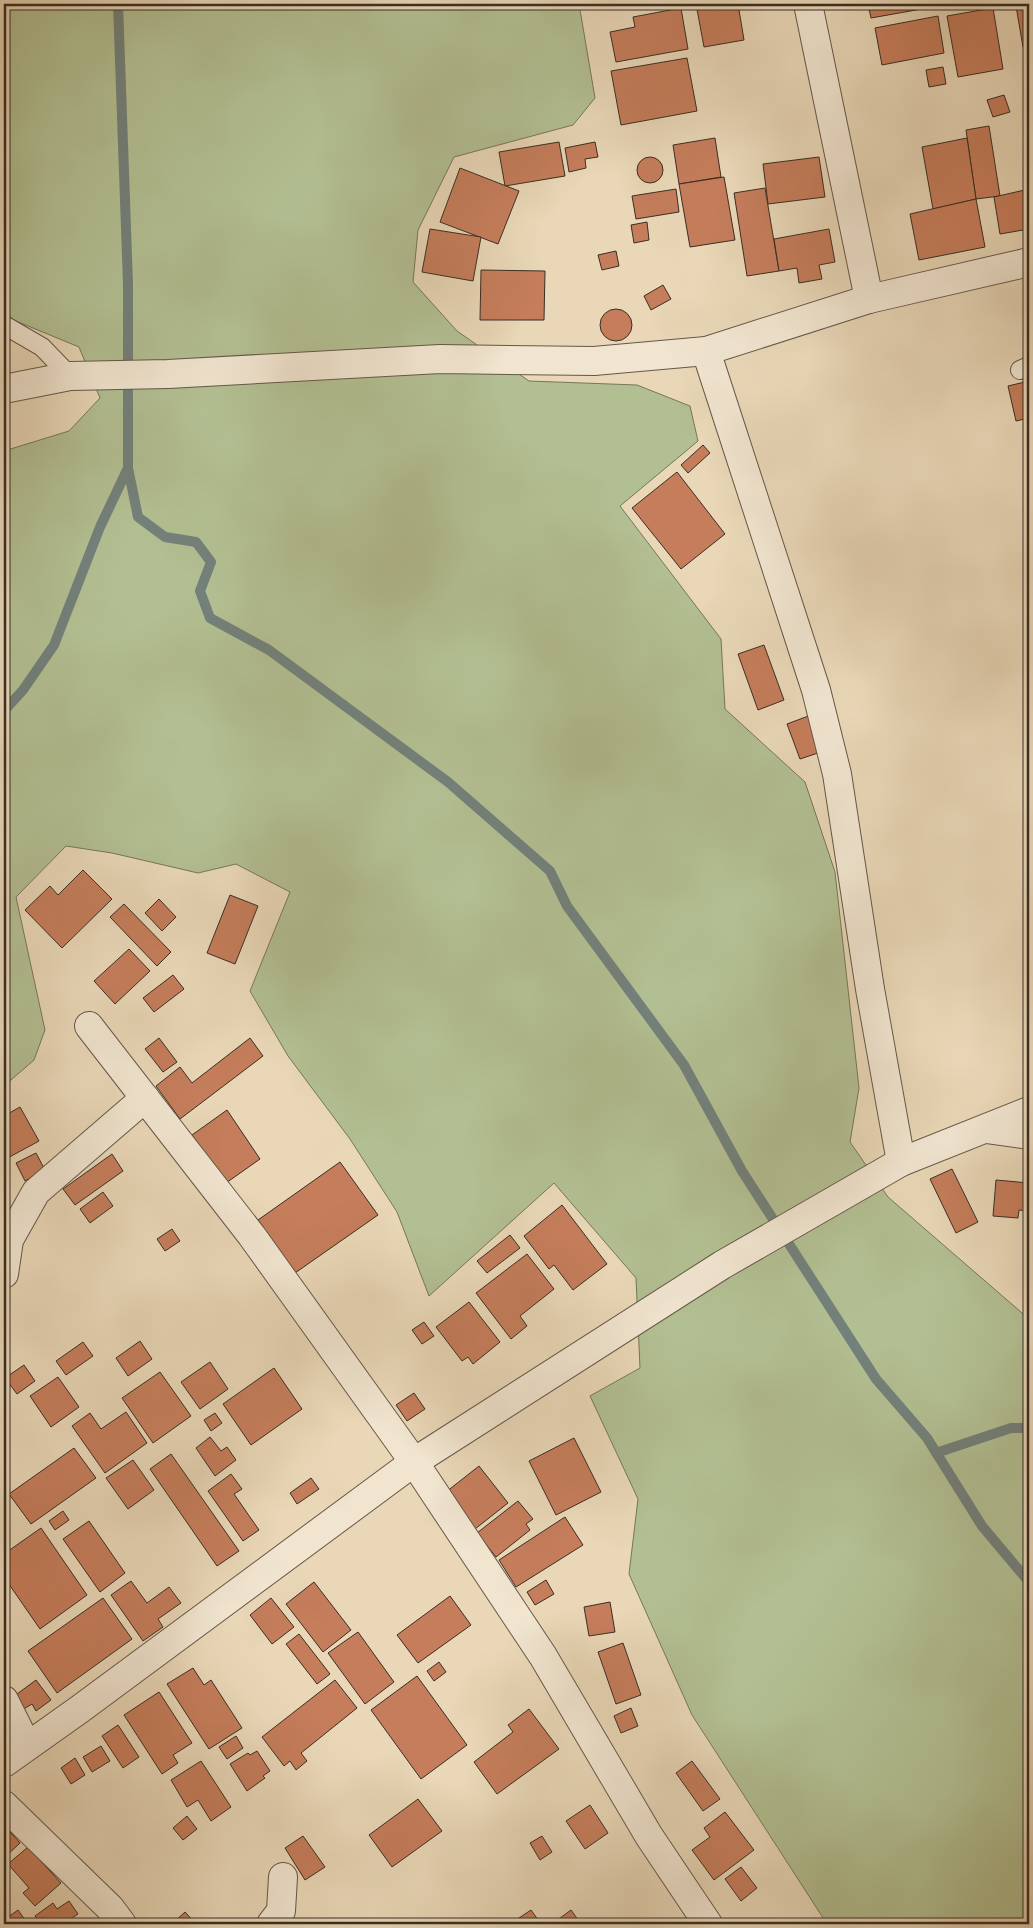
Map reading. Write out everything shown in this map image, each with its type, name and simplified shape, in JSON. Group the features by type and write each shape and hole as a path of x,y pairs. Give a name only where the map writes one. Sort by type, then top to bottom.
{"street":[{"path":"808,4 869,300"},
{"path":"4,389 81,375 168,374 440,358 594,361 706,351 869,300 1029,262"},
{"path":"706,351 813,681 837,774 870,989 901,1162"},
{"path":"89,1026 252,1236 414,1462 543,1656 649,1836 708,1924"},
{"path":"4,1274 8,1240 36,1192 145,1098"},
{"path":"4,1762 414,1462 722,1265 901,1162 1029,1111"},
{"path":"985,1128 1029,1135"},
{"path":"4,1700 27,1746"},
{"path":"4,1805 110,1908 122,1924"},
{"path":"270,1924 281,1911 283,1877"}],"lane":[{"path":"4,324 42,347 81,375"}],"green space":[{"path":"4,4 579,4 595,98 573,125 454,157 418,230 413,282 457,331 529,381 637,385 690,406 698,441 620,506 721,639 725,709 805,782 835,872 859,1088 850,1142 888,1197 1029,1319 1029,1924 827,1924 692,1715 629,1574 638,1499 590,1396 640,1368 636,1278 554,1183 429,1296 397,1212 350,1139 288,1056 250,991 290,892 236,864 198,873 112,853 66,846 16,897 45,1030 34,1060 4,1086 4,451 69,431 100,398 79,347 16,321 4,313"}],"building":[{"path":"658,4 686,4 659,9"},
{"path":"696,4 738,4 744,40 704,47"},
{"path":"868,4 932,4 933,7 871,18"},
{"path":"1029,4 1029,46 1023,47 1016,6"},
{"path":"681,8 688,49 616,62 610,32 635,27 633,17"},
{"path":"993,8 1003,69 958,77 947,16"},
{"path":"938,16 944,53 882,65 875,28"},
{"path":"687,58 697,111 621,125 611,71"},
{"path":"943,67 946,84 929,87 926,70"},
{"path":"1004,95 1010,112 993,117 987,100"},
{"path":"989,126 1000,196 976,199 966,130"},
{"path":"715,138 721,177 679,184 673,145"},
{"path":"967,138 976,199 933,209 922,147"},
{"path":"559,142 565,176 505,186 499,152"},
{"path":"595,142 598,157 585,159 586,168 569,172 565,148"},
{"path":"650,157 659,161 663,170 659,179 650,183 641,179 637,170 641,161"},
{"path":"819,157 825,197 768,204 763,164"},
{"path":"460,168 519,191 498,244 440,222"},
{"path":"724,177 735,240 690,247 679,184"},
{"path":"765,188 779,271 747,276 734,193"},
{"path":"676,189 679,212 636,219 632,196"},
{"path":"1029,189 1029,229 1000,234 994,197"},
{"path":"976,199 985,247 919,260 910,214"},
{"path":"647,222 649,240 634,243 631,225"},
{"path":"430,229 481,237 473,281 422,272"},
{"path":"829,229 835,262 819,265 822,279 799,283 797,268 779,271 774,239"},
{"path":"616,251 619,266 602,270 598,255"},
{"path":"481,270 545,271 544,320 480,320"},
{"path":"663,285 671,299 651,310 644,296"},
{"path":"616,309 628,313 632,325 628,337 616,341 604,337 600,325 604,313"},
{"path":"1029,381 1029,418 1016,421 1008,386"},
{"path":"703,445 710,453 688,473 681,465"},
{"path":"677,472 725,534 681,569 632,508"},
{"path":"764,645 784,700 758,710 738,654"},
{"path":"811,715 824,751 800,759 787,724"},
{"path":"83,870 112,899 62,948 25,910 50,886 58,895"},
{"path":"230,895 258,906 235,964 207,953"},
{"path":"159,899 176,917 162,931 145,913"},
{"path":"124,904 171,952 157,966 110,917"},
{"path":"129,949 150,971 115,1004 94,981"},
{"path":"173,975 184,989 154,1012 143,998"},
{"path":"159,1038 177,1062 163,1072 145,1049"},
{"path":"250,1038 263,1056 180,1119 156,1086 180,1067 192,1083"},
{"path":"20,1107 39,1141 4,1160 4,1116"},
{"path":"227,1110 260,1159 226,1183 192,1135"},
{"path":"36,1153 45,1170 25,1181 16,1163"},
{"path":"112,1154 123,1171 75,1205 63,1189"},
{"path":"340,1162 378,1215 295,1273 258,1220"},
{"path":"952,1169 978,1222 956,1233 930,1179"},
{"path":"996,1180 1029,1183 1029,1211 1019,1210 1018,1218 993,1216"},
{"path":"103,1192 113,1206 90,1223 80,1209"},
{"path":"562,1205 607,1264 573,1290 554,1265 549,1269 524,1236"},
{"path":"172,1229 180,1241 165,1251 157,1239"},
{"path":"510,1235 520,1248 487,1273 477,1261"},
{"path":"527,1254 554,1289 520,1316 527,1326 511,1339 476,1293"},
{"path":"469,1302 500,1342 473,1364 468,1357 462,1361 436,1327"},
{"path":"424,1322 434,1336 422,1344 412,1330"},
{"path":"140,1341 152,1359 128,1376 116,1358"},
{"path":"83,1342 93,1356 66,1375 56,1361"},
{"path":"210,1362 228,1389 200,1409 181,1382"},
{"path":"24,1365 35,1381 17,1394 5,1378"},
{"path":"274,1368 302,1409 251,1445 223,1404"},
{"path":"160,1372 191,1416 153,1443 122,1398"},
{"path":"58,1377 79,1407 51,1427 30,1396"},
{"path":"414,1393 425,1409 407,1421 396,1405"},
{"path":"126,1412 147,1443 105,1473 72,1426 90,1413 101,1429"},
{"path":"215,1413 222,1423 211,1431 204,1420"},
{"path":"210,1437 221,1451 227,1447 236,1460 215,1476 196,1448"},
{"path":"574,1438 601,1492 556,1515 529,1461"},
{"path":"74,1448 96,1478 31,1524 9,1494"},
{"path":"171,1454 239,1551 217,1566 150,1469"},
{"path":"133,1460 154,1490 128,1509 106,1478"},
{"path":"479,1466 508,1503 475,1529 446,1492"},
{"path":"231,1474 242,1489 234,1494 259,1530 243,1541 208,1491"},
{"path":"311,1478 319,1489 297,1504 290,1493"},
{"path":"518,1501 533,1519 526,1524 530,1530 496,1557 477,1533"},
{"path":"63,1511 69,1520 55,1530 49,1521"},
{"path":"565,1517 583,1545 516,1587 499,1560"},
{"path":"89,1521 125,1573 100,1592 63,1539"},
{"path":"41,1528 87,1595 40,1629 4,1577 4,1554"},
{"path":"546,1580 554,1594 535,1605 527,1592"},
{"path":"131,1581 147,1603 169,1587 181,1603 158,1619 163,1627 143,1641 111,1595"},
{"path":"314,1582 351,1630 323,1652 286,1604"},
{"path":"450,1596 471,1625 418,1663 397,1635"},
{"path":"103,1598 132,1639 57,1693 28,1651"},
{"path":"271,1598 294,1627 272,1644 250,1615"},
{"path":"610,1602 615,1632 589,1636 584,1607"},
{"path":"358,1632 394,1682 365,1704 328,1653"},
{"path":"299,1634 330,1674 317,1684 286,1644"},
{"path":"623,1643 641,1695 616,1704 598,1652"},
{"path":"439,1662 446,1672 434,1681 427,1671"},
{"path":"193,1668 204,1685 211,1680 242,1728 209,1749 167,1684"},
{"path":"417,1676 467,1745 421,1779 371,1710"},
{"path":"36,1680 51,1700 36,1711 32,1704 22,1710 13,1697"},
{"path":"335,1680 357,1708 301,1753 307,1761 296,1770 290,1761 284,1766 262,1737"},
{"path":"159,1692 192,1743 173,1755 178,1763 162,1774 124,1715"},
{"path":"631,1708 638,1726 621,1733 614,1716"},
{"path":"529,1709 559,1749 497,1794 474,1762 513,1732 508,1725"},
{"path":"118,1725 139,1757 123,1768 102,1736"},
{"path":"236,1736 243,1748 227,1759 219,1747"},
{"path":"101,1746 110,1761 92,1772 83,1757"},
{"path":"257,1751 270,1771 263,1776 265,1778 247,1791 230,1764 248,1753 250,1755"},
{"path":"75,1758 85,1775 71,1784 61,1768"},
{"path":"201,1761 231,1807 211,1821 198,1800 187,1807 171,1780"},
{"path":"692,1761 720,1799 703,1811 676,1773"},
{"path":"418,1799 442,1831 392,1867 369,1835"},
{"path":"590,1805 608,1833 585,1849 566,1821"},
{"path":"725,1812 754,1850 714,1880 692,1850 710,1837 704,1828"},
{"path":"187,1816 197,1829 183,1840 173,1828"},
{"path":"4,1825 20,1843 4,1858"},
{"path":"303,1836 325,1867 305,1880 285,1848"},
{"path":"542,1836 552,1852 540,1860 530,1843"},
{"path":"28,1847 61,1883 35,1906 23,1893 29,1888 8,1864"},
{"path":"741,1867 757,1888 741,1901 725,1879"},
{"path":"69,1901 78,1914 63,1924 41,1924 35,1916 53,1903 57,1909"},
{"path":"18,1910 28,1924 4,1924 4,1920"},
{"path":"531,1910 541,1924 514,1924 513,1922"},
{"path":"571,1910 581,1924 552,1924"},
{"path":"185,1912 196,1924 172,1924"}],"waterway":[{"path":"118,4 128,284 128,468 138,517 165,537 196,542 211,562 200,591 210,618 269,650 448,782 550,871 567,906 684,1065 742,1171 876,1379 927,1438 982,1526 1029,1582"},
{"path":"4,711 23,690 54,645 100,527 128,468"},
{"path":"936,1453 1011,1428 1029,1428"}]}
